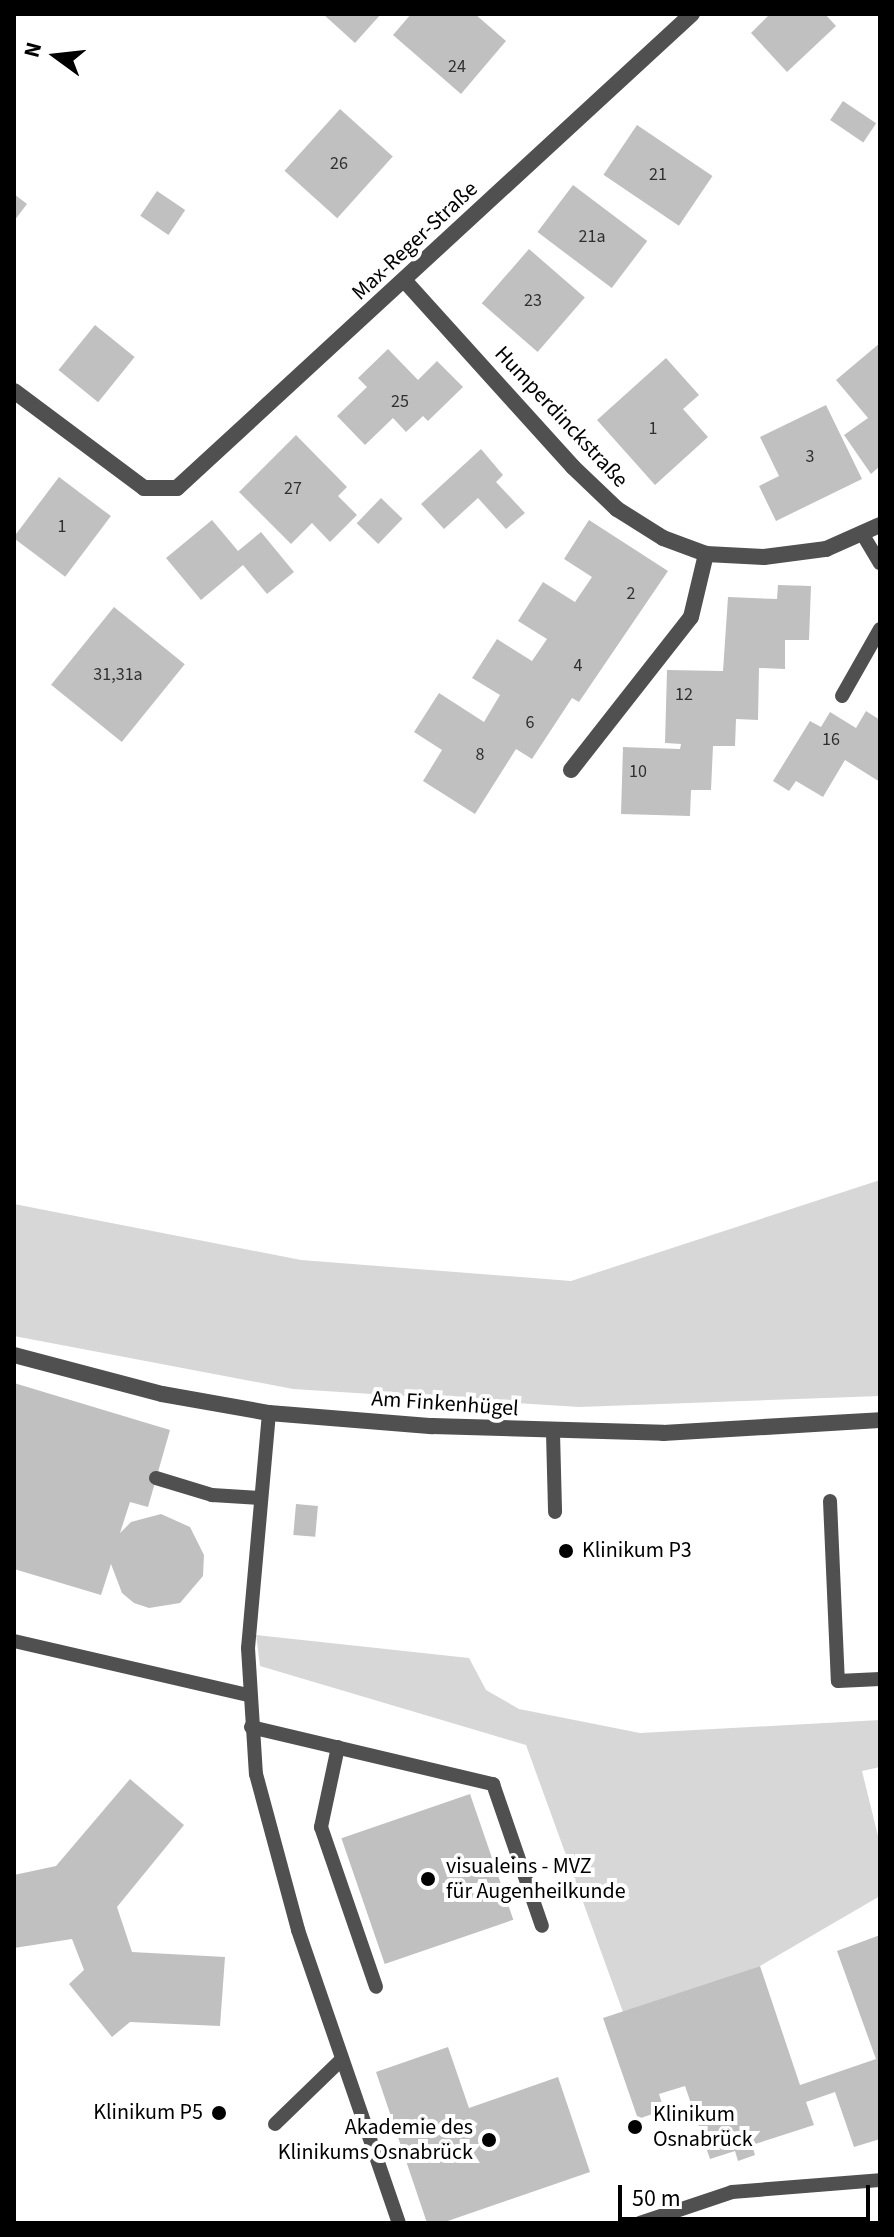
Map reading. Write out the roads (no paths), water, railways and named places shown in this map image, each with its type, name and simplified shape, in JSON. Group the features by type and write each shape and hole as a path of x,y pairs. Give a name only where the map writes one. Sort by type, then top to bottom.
{"street":[{"name":"Max-Reger-Straße","path":"14,391 144,488 162,492 177,488 692,14"},
{"name":"Humperdinckstraße","path":"404,280 617,509 663,538 706,554 764,557 826,549 880,525"},
{"path":"571,770 691,617 706,554"},
{"name":"Am Finkenhügel","path":"14,1355 162,1394 269,1413 553,1433 663,1433 880,1420"}],"lane":[{"path":"863,535 880,563"},
{"path":"842,696 880,629"},
{"path":"269,1413 250,1583 248,1695 256,1774 275,1848 342,2059 399,2223"},
{"path":"553,1433 555,1512"},
{"path":"156,1478 212,1495 260,1498"},
{"path":"830,1501 838,1681 880,1679"},
{"path":"14,1641 248,1695"},
{"path":"251,1727 493,1784 542,1926"},
{"path":"338,1747 321,1827 376,1987"},
{"path":"275,2124 342,2059"},
{"path":"640,2223 732,2192 880,2180"}],"place":[{"name":"Klinikum P3","path":"566,1551"},
{"name":"visualeins - MVZ für Augenheilkunde","path":"428,1879"},
{"name":"Klinikum P5","path":"219,2113"},
{"name":"Klinikum Osnabrück","path":"635,2127"},
{"name":"Akademie des Klinikums Osnabrück","path":"489,2140"}]}
